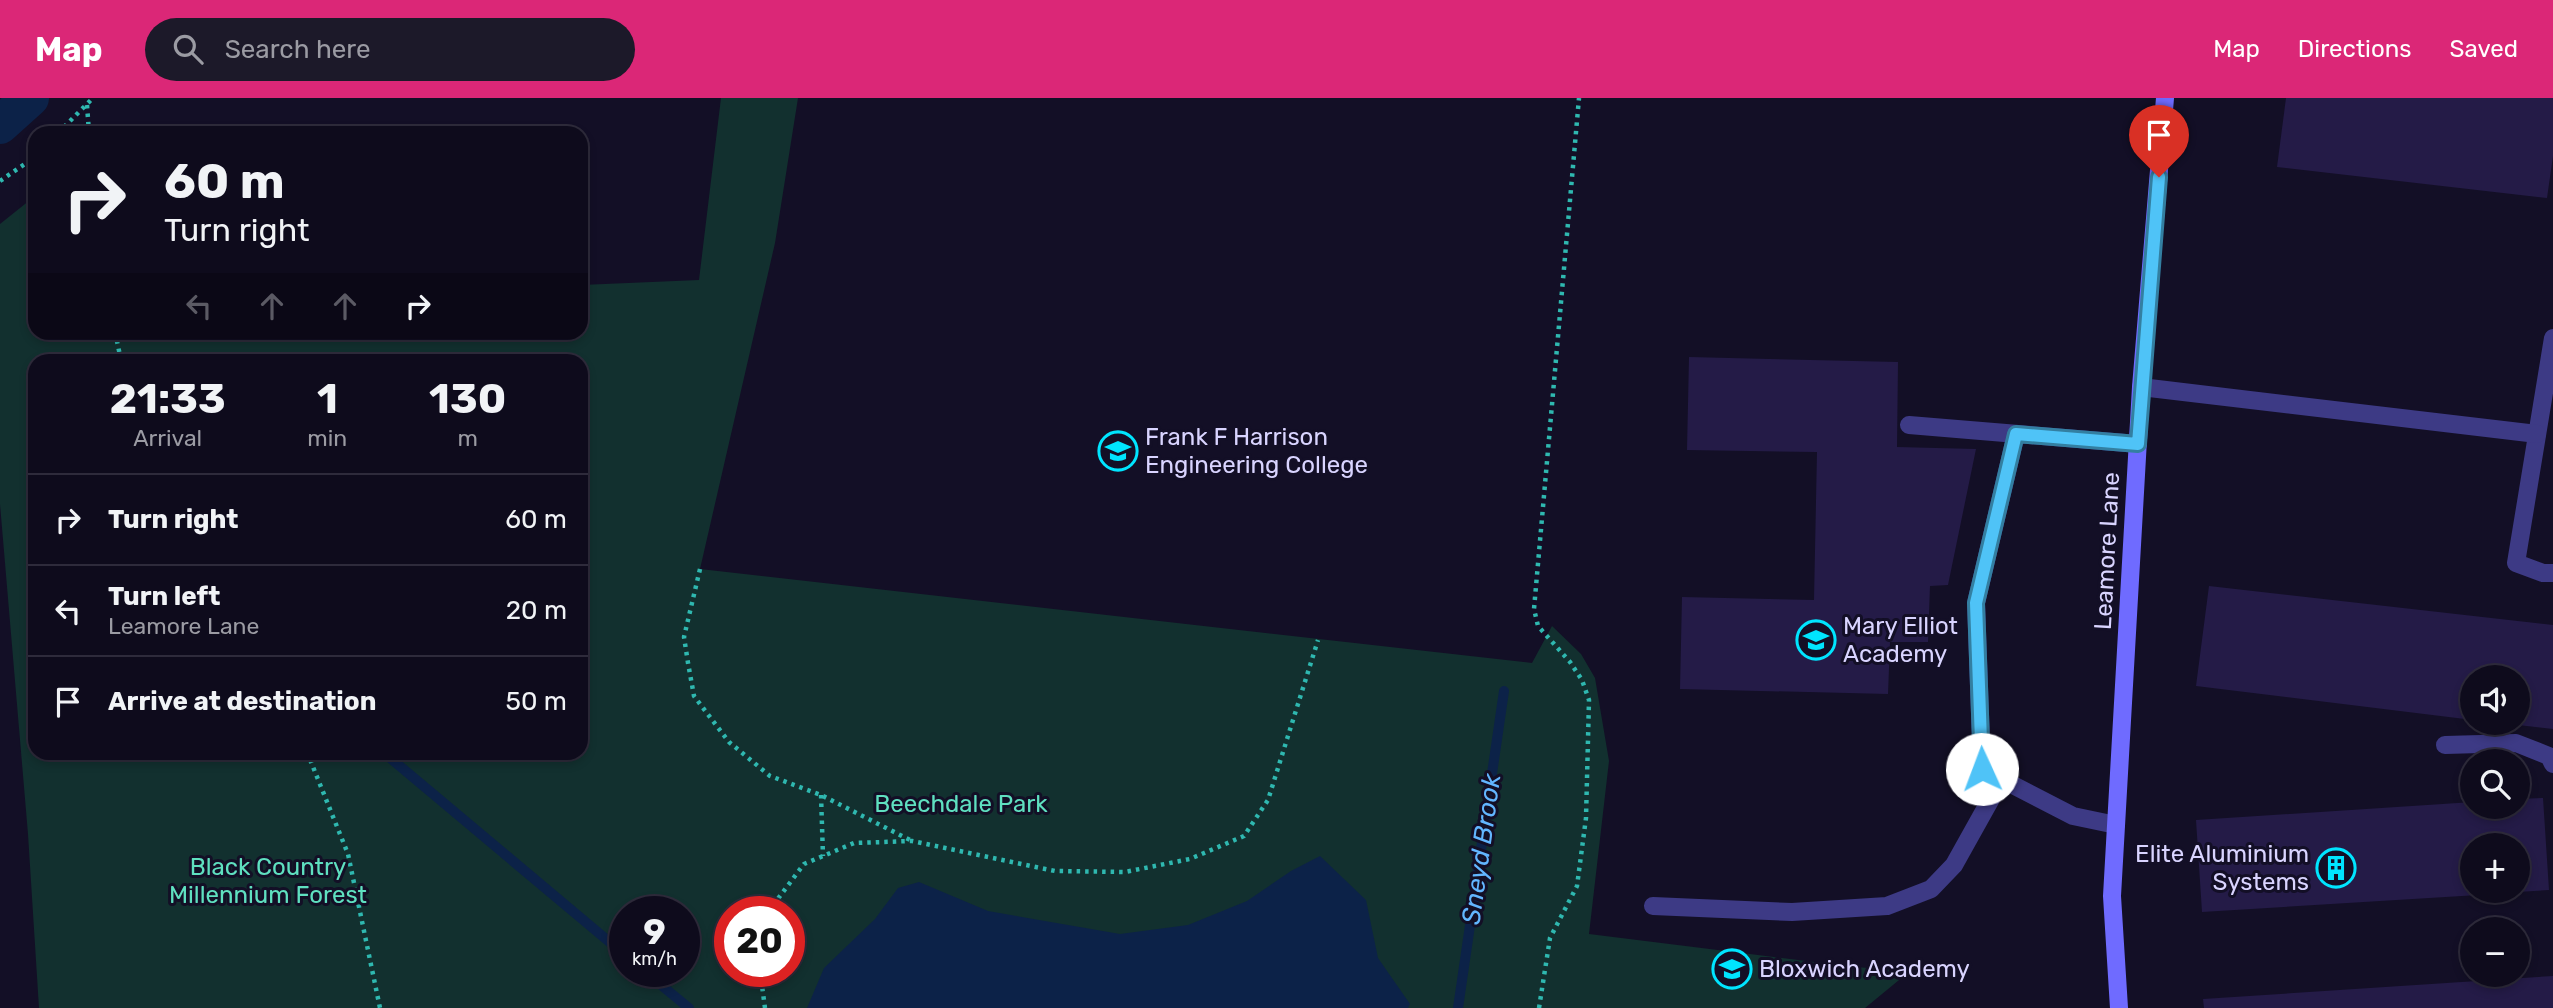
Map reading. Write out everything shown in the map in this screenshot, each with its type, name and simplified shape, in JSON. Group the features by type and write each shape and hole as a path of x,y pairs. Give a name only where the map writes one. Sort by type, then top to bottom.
{"street":[{"name":"Leamore Lane","path":"2119,1008 2112,896 2141,387 2165,98"}],"lane":[{"path":"2553,338 2516,563 2543,573 2553,573"},
{"path":"2141,387 2537,434"},
{"path":"1909,425 2138,444"},
{"path":"2016,434 1976,603 1982,769 2073,816 2116,825"},
{"path":"2445,745 2516,743 2549,756 2553,764"},
{"path":"1653,906 1792,912 1887,906 1931,890 1954,865 2002,779"}],"path":[{"path":"65,126 93,98"},
{"path":"1539,1008 1550,938 1577,886 1586,818 1589,699 1582,680 1570,662 1538,626 1534,609 1579,98"},
{"path":"87,104 89,126"},
{"path":"0,181 28,162"},
{"path":"700,569 684,637 694,696 729,742 770,776 821,795 912,841"},
{"path":"780,896 804,864 854,843 912,841 1055,871 1125,872 1190,859 1244,836 1268,800 1318,640"},
{"path":"310,760 348,855 380,1008"},
{"path":"821,795 823,856"},
{"path":"762,987 765,1008"}],"green space":[{"name":"Beechdale Park","path":"721,98 798,98 775,243 700,569 1532,663 1552,626 1581,654 1595,678 1609,761 1589,934 1855,967 1910,971 1865,1008 39,1008 28,834 0,504 0,224 28,202 28,340 588,340 588,285 699,280"}],"water":[{"path":"1320,856 1366,900 1378,958 1410,1004 1408,1008 807,1008 824,968 875,919 898,888 919,882 988,911 1120,934 1188,925 1247,901 1291,871"}],"building":[{"path":"2286,98 2553,98 2553,156 2547,198 2277,167"},
{"path":"1689,357 1898,362 1897,447 1976,449 1948,585 1930,586 1928,642 1890,642 1888,694 1680,689 1682,597 1814,600 1817,452 1687,450"},
{"path":"2209,586 2553,625 2553,729 2530,726 2530,665 2460,665 2460,718 2196,686"},
{"name":"Elite Aluminium Systems","path":"2543,798 2549,890 2530,891 2530,833 2460,833 2460,896 2202,912 2196,820 2460,803 2460,819 2530,819 2530,799"},
{"path":"2553,976 2553,1008 2204,1008 2203,999 2460,982 2460,987 2530,987 2530,978"}],"waterway":[{"path":"0,125 30,98"},
{"name":"Sneyd Brook","path":"1458,1008 1504,691"},
{"path":"393,760 609,942"},
{"path":"663,987 689,1008"}],"place":[{"name":"Frank F Harrison Engineering College","path":"1118,451"},
{"name":"Mary Elliot Academy","path":"1816,640"},
{"name":"Elite Aluminium Systems","path":"2336,868"},
{"name":"Bloxwich Academy","path":"1732,969"}],"route":[{"path":"1982,769 1976,603 2016,434 2138,444 2159,177"}],"park label":[{"name":"Black Country Millennium Forest","path":"268,881"}]}
